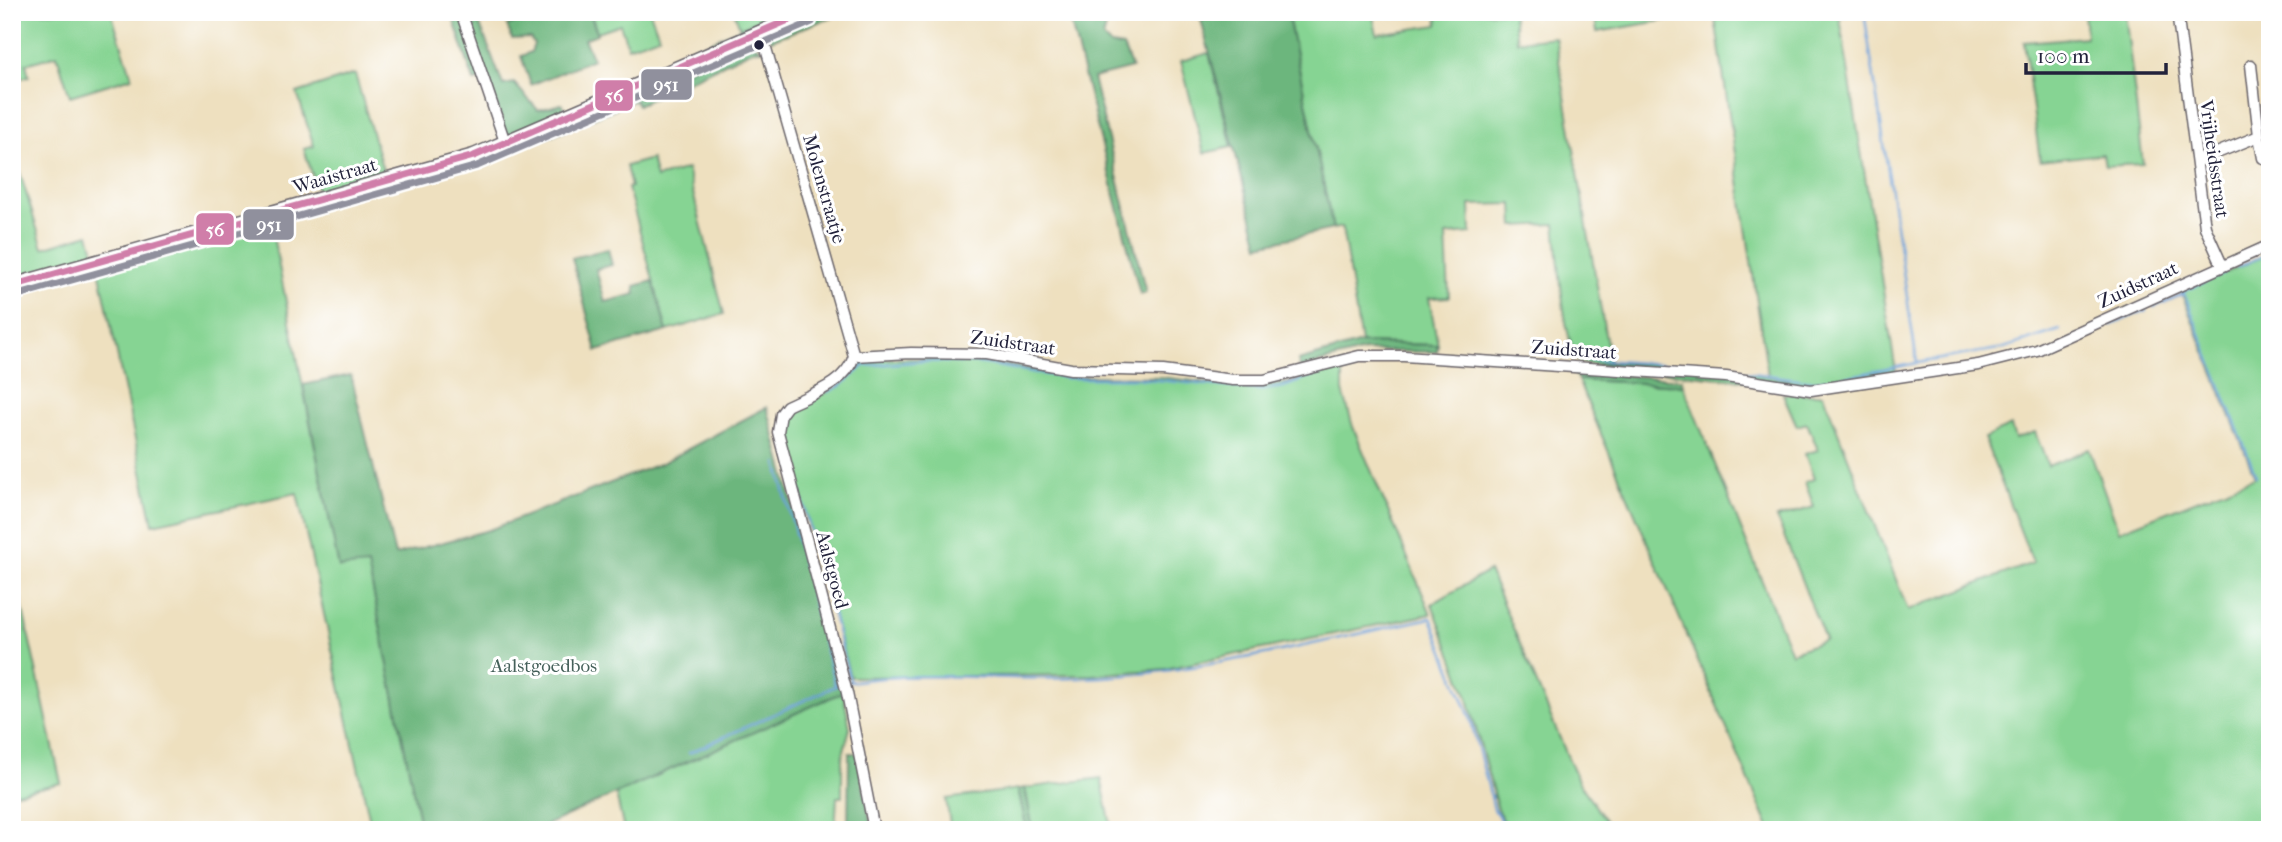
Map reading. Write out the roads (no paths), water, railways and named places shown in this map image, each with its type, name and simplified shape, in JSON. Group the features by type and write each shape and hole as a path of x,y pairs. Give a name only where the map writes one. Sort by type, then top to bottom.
{"street":[{"path":"461,12 506,145"},
{"name":"Waaistraat","path":"12,286 506,145 808,12"},
{"name":"Vrijheidsstraat","path":"2177,12 2205,228 2222,265"},
{"name":"Molenstraatje","path":"761,31 854,356"},
{"path":"2251,65 2263,158"},
{"path":"2197,161 2259,136"},
{"name":"Zuidstraat","path":"854,356 911,353 987,354 1071,369 1163,371 1233,380 1264,380 1359,356 1404,356 1726,377 1811,390 1978,365 2037,349 2270,245"},
{"name":"Aalstgoed","path":"854,356 851,366 842,377 787,406 780,414 778,424 847,693 874,830"}],"waterway":[{"path":"1864,12 1917,363 2004,348 2060,330"},
{"path":"2237,267 2265,255"},
{"path":"2184,291 2223,274"},
{"path":"2183,291 2256,476"},
{"path":"2154,307 2183,294"},
{"path":"2111,325 2146,310"},
{"path":"2066,343 2086,335"},
{"path":"1582,359 1706,367 1812,381 1917,363"},
{"path":"828,392 842,385 863,366 922,361 980,363 1067,378 1137,378 1262,390 1283,387 1332,369"},
{"path":"787,413 816,398"},
{"path":"788,448 819,562"},
{"path":"777,463 804,567"},
{"path":"822,572 850,681"},
{"path":"808,581 835,685"},
{"path":"849,682 943,676 1071,678 1144,673 1268,654 1431,618 1470,717 1494,809 1507,830"},
{"path":"689,753 842,683"}],"park label":[{"name":"Aalstgoedbos","path":"544,666"}]}
